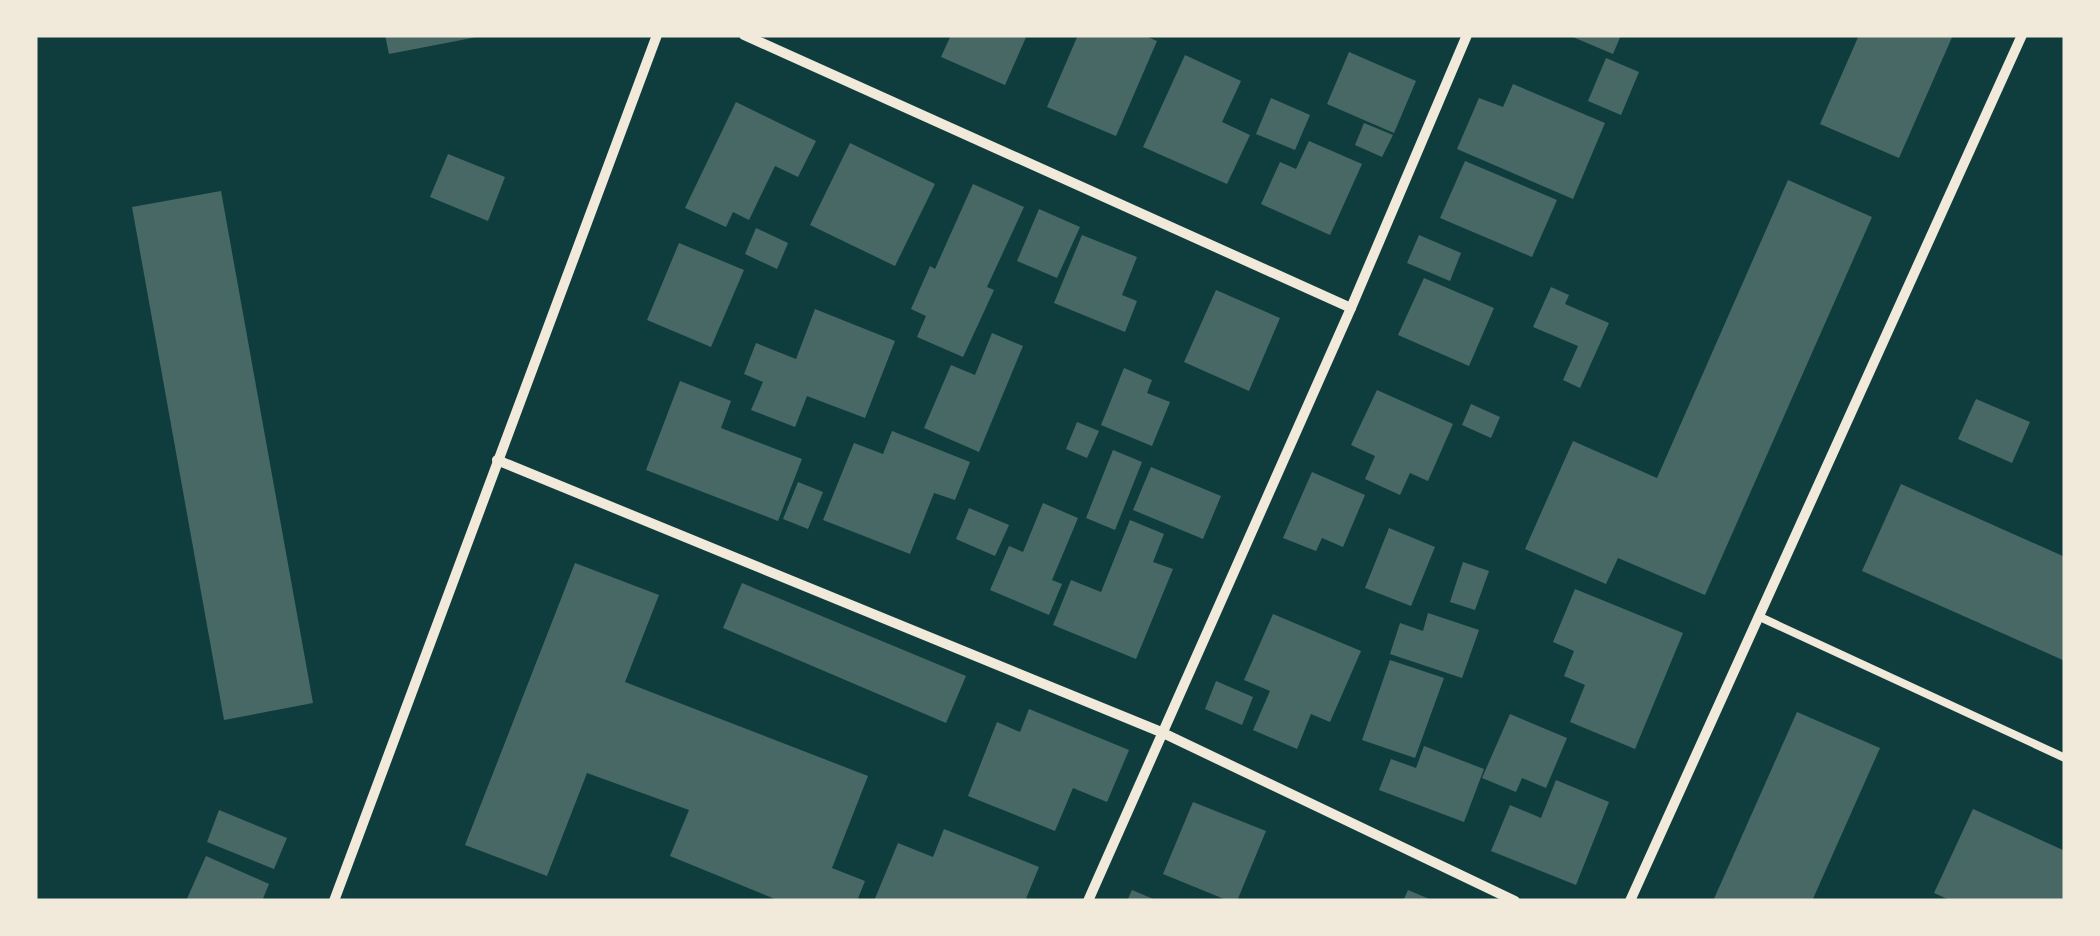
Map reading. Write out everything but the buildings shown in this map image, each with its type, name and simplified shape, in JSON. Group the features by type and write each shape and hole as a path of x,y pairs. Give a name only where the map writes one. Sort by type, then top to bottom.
{"street":[{"path":"334,901 657,35"},
{"path":"744,35 1351,308"},
{"path":"1088,901 1468,35"},
{"path":"1630,901 2022,35"},
{"path":"497,460 1161,732 1516,901"}],"lane":[{"path":"1760,617 2065,758"}]}
